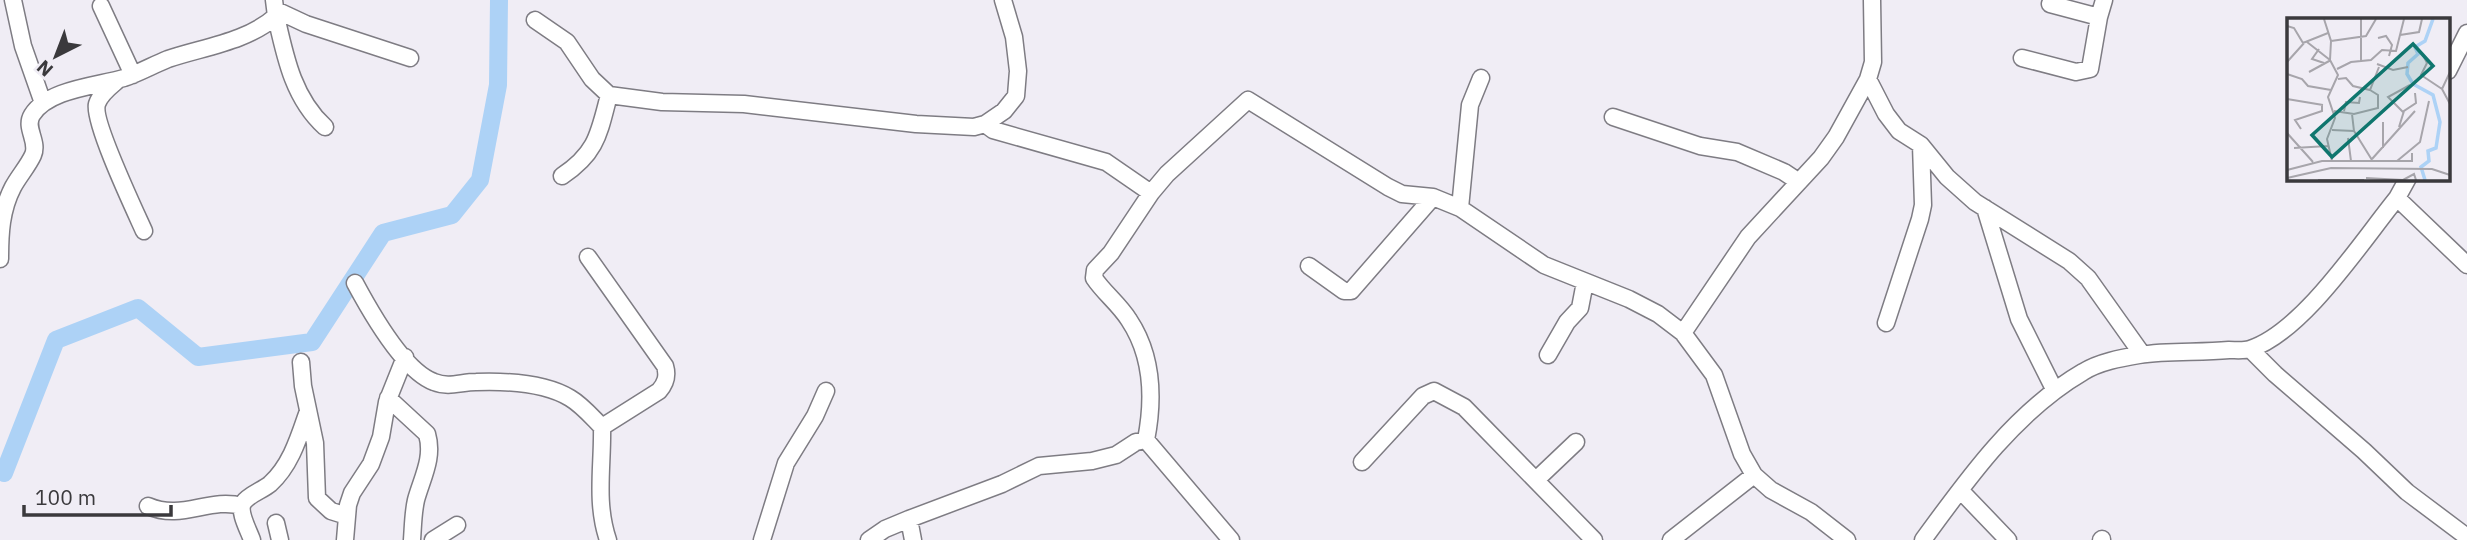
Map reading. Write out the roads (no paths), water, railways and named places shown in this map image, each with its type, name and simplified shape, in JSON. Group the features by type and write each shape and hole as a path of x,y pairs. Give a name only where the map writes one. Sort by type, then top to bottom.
{"street":[{"path":"13,0 23,46 43,103"},
{"path":"535,20 567,42 584,69 609,95 662,102 744,104 916,124 974,127 985,124 1004,111 1016,96 1018,71 1014,37 1003,0"},
{"path":"1682,333 1728,270 1748,237 1821,158 1836,137 1868,79 1873,62 1872,0"},
{"path":"2022,58 2076,72 2090,69 2104,0"},
{"path":"2050,4 2099,17"},
{"path":"102,5 126,77"},
{"path":"0,259 5,206 34,154 36,145 29,118 43,103 73,90 126,77 166,60 227,42 270,22 275,9"},
{"path":"275,9 306,24 410,58"},
{"path":"275,9 283,47 299,96 310,114 325,127"},
{"path":"2450,67 2466,35"},
{"path":"126,77 99,99 96,112 144,230"},
{"path":"1460,208 1469,105 1481,78"},
{"path":"1868,79 1886,114 1899,131 1921,145 1947,177 1985,208 2070,261 2088,278 2142,354"},
{"path":"562,176 588,155 597,137 609,95"},
{"path":"1231,540 1146,440 1152,393 1143,349 1128,319 1094,278 1095,271 1111,253 1167,174 1248,100 1388,187 1402,194 1433,197 1460,208 1544,265 1642,305 1682,333 1714,375 1742,454 1754,475 1771,490 1811,512 1847,540"},
{"path":"1612,117 1700,146 1737,152 1784,172 1799,182"},
{"path":"985,124 993,130 1106,162 1151,193"},
{"path":"1886,323 1923,205 1921,145"},
{"path":"1923,540 1960,490 2020,420 2085,370 2116,359 2142,354 2250,349 2284,330 2313,304 2397,198 2407,180"},
{"path":"1309,266 1344,291 1351,291 1433,197"},
{"path":"2397,198 2467,265"},
{"path":"1985,208 2019,319 2055,391"},
{"path":"588,257 667,373 664,386 659,391 602,427"},
{"path":"1548,355 1567,322 1580,308 1586,282"},
{"path":"355,283 370,313 420,374 433,382 457,386 469,382 502,383 555,391 572,399 602,427 599,496 608,540"},
{"path":"2250,349 2407,492 2467,537"},
{"path":"345,540 352,494 372,464 381,437 388,398 405,357"},
{"path":"301,362 315,443 317,498 331,511 347,516"},
{"path":"762,540 786,463 815,416 826,391"},
{"path":"1362,463 1423,396 1434,391 1464,407 1594,540"},
{"path":"388,398 427,434 429,441 428,466 414,510 412,540"},
{"path":"242,506 268,486 286,467 308,410"},
{"path":"869,540 885,529 1002,484 1039,466 1092,461 1116,455 1136,442 1146,440"},
{"path":"1536,480 1576,442"},
{"path":"1671,540 1754,475"},
{"path":"1960,490 2008,540"},
{"path":"148,506 172,513 230,503 242,506"},
{"path":"242,506 252,540"},
{"path":"909,519 913,540"},
{"path":"276,523 280,540"},
{"path":"433,540 457,525"}],"waterway":[{"path":"0,470 4,473 56,340 138,308 198,357 312,342 383,233 452,215 480,180 498,85 499,0"}]}
